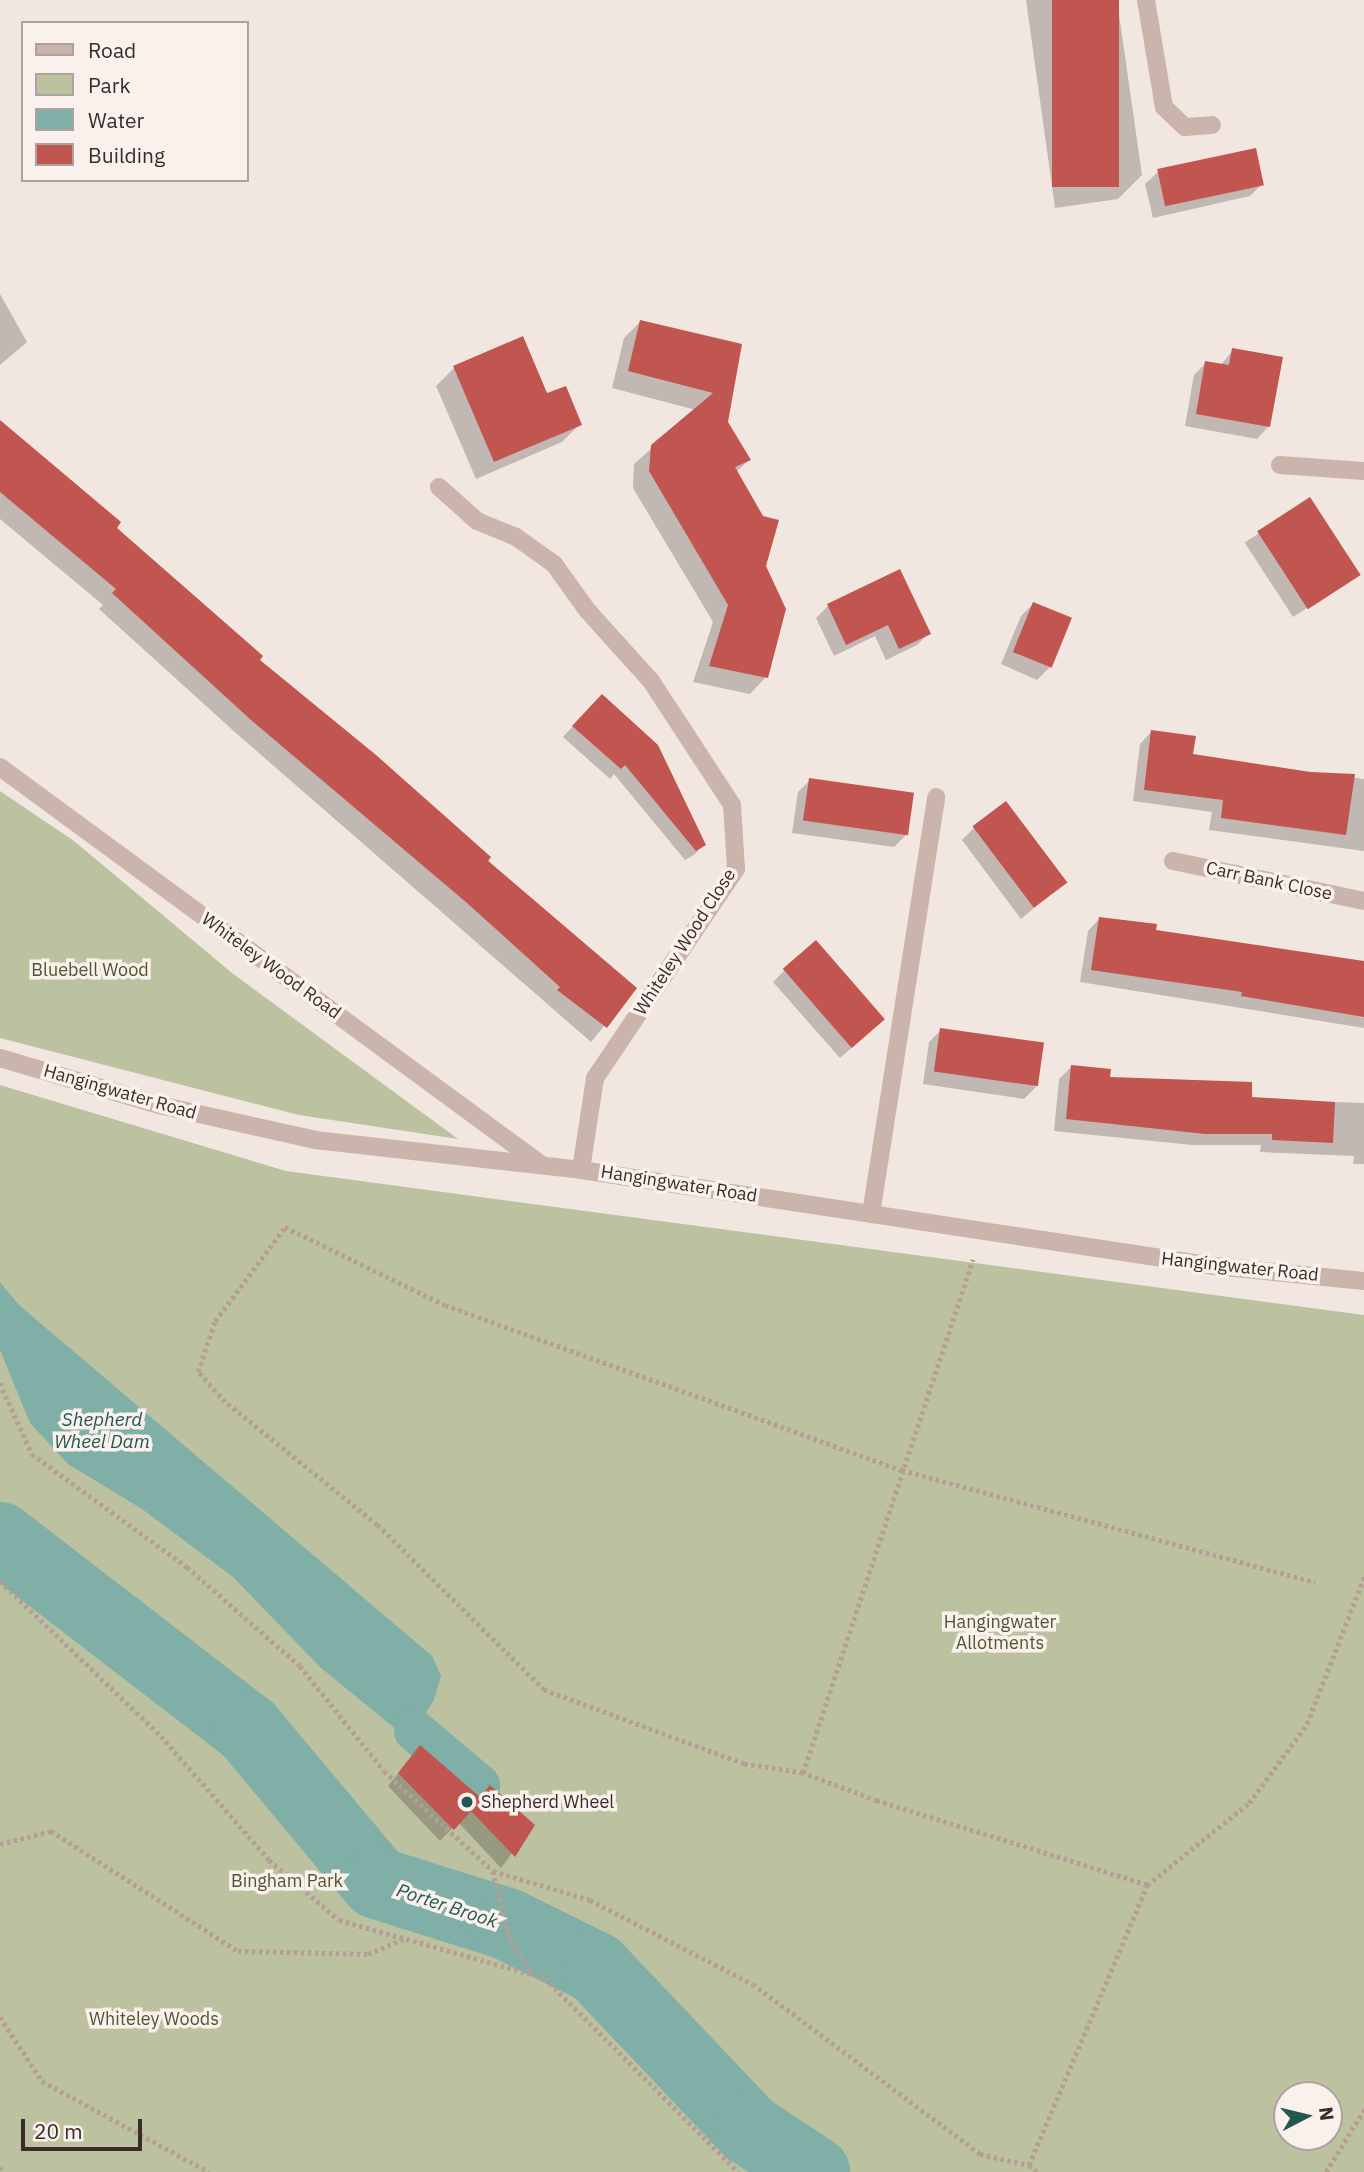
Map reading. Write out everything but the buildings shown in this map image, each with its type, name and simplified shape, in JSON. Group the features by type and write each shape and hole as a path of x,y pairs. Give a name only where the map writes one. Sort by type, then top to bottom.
{"street":[{"path":"1146,0 1164,107 1185,127 1212,125"},
{"path":"1280,465 1364,471"},
{"name":"Whiteley Wood Close","path":"439,487 477,521 516,537 554,564 587,610 651,681 732,805 736,869 595,1078 581,1170"},
{"name":"Whiteley Wood Road","path":"0,767 542,1165"},
{"path":"871,1213 936,797"},
{"name":"Carr Bank Close","path":"1173,861 1364,901"},
{"name":"Hangingwater Road","path":"0,1058 159,1105 315,1140 581,1170 1214,1266 1364,1281"}],"path":[{"path":"1147,1885 877,1801 803,1773 744,1764 544,1690 377,1525 225,1402 198,1372 215,1321 285,1227 445,1305 902,1470 1315,1582"},
{"path":"803,1773 982,1232"},
{"path":"0,1384 32,1454 187,1567 300,1666 384,1771 492,1871 590,1900 753,1984 980,2154 1028,2165 1037,2172"},
{"path":"1028,2165 1147,1885 1249,1803 1307,1724 1364,1577"},
{"path":"0,1581 161,1736 269,1860 339,1920 545,1978 738,2172"},
{"path":"0,1844 51,1831 238,1951 368,1954 405,1938"},
{"path":"492,1871 510,1939 533,1974"},
{"path":"0,2017 42,2081 209,2172"},
{"path":"1326,2172 1364,2110"}],"green space":[{"name":"Bluebell Wood","path":"0,791 74,841 232,973 458,1139 299,1115 0,1038"},
{"path":"0,1085 286,1171 1364,1315 1364,2172 0,2172"}],"water":[{"name":"Shepherd Wheel Dam","path":"0,1282 19,1305 432,1656 441,1676 434,1700 409,1740 320,1667 233,1577 142,1509 68,1464 30,1423 0,1350"}],"waterway":[{"name":"Porter Brook","path":"0,1538 249,1730 377,1883 507,1924 596,1968 750,2130 814,2172"},
{"path":"415,1731 479,1785"}],"place":[{"name":"Shepherd Wheel","path":"467,1802"}],"park label":[{"name":"Hangingwater Allotments","path":"1000,1633"},
{"name":"Bingham Park","path":"287,1881"},
{"name":"Whiteley Woods","path":"154,2019"}]}
